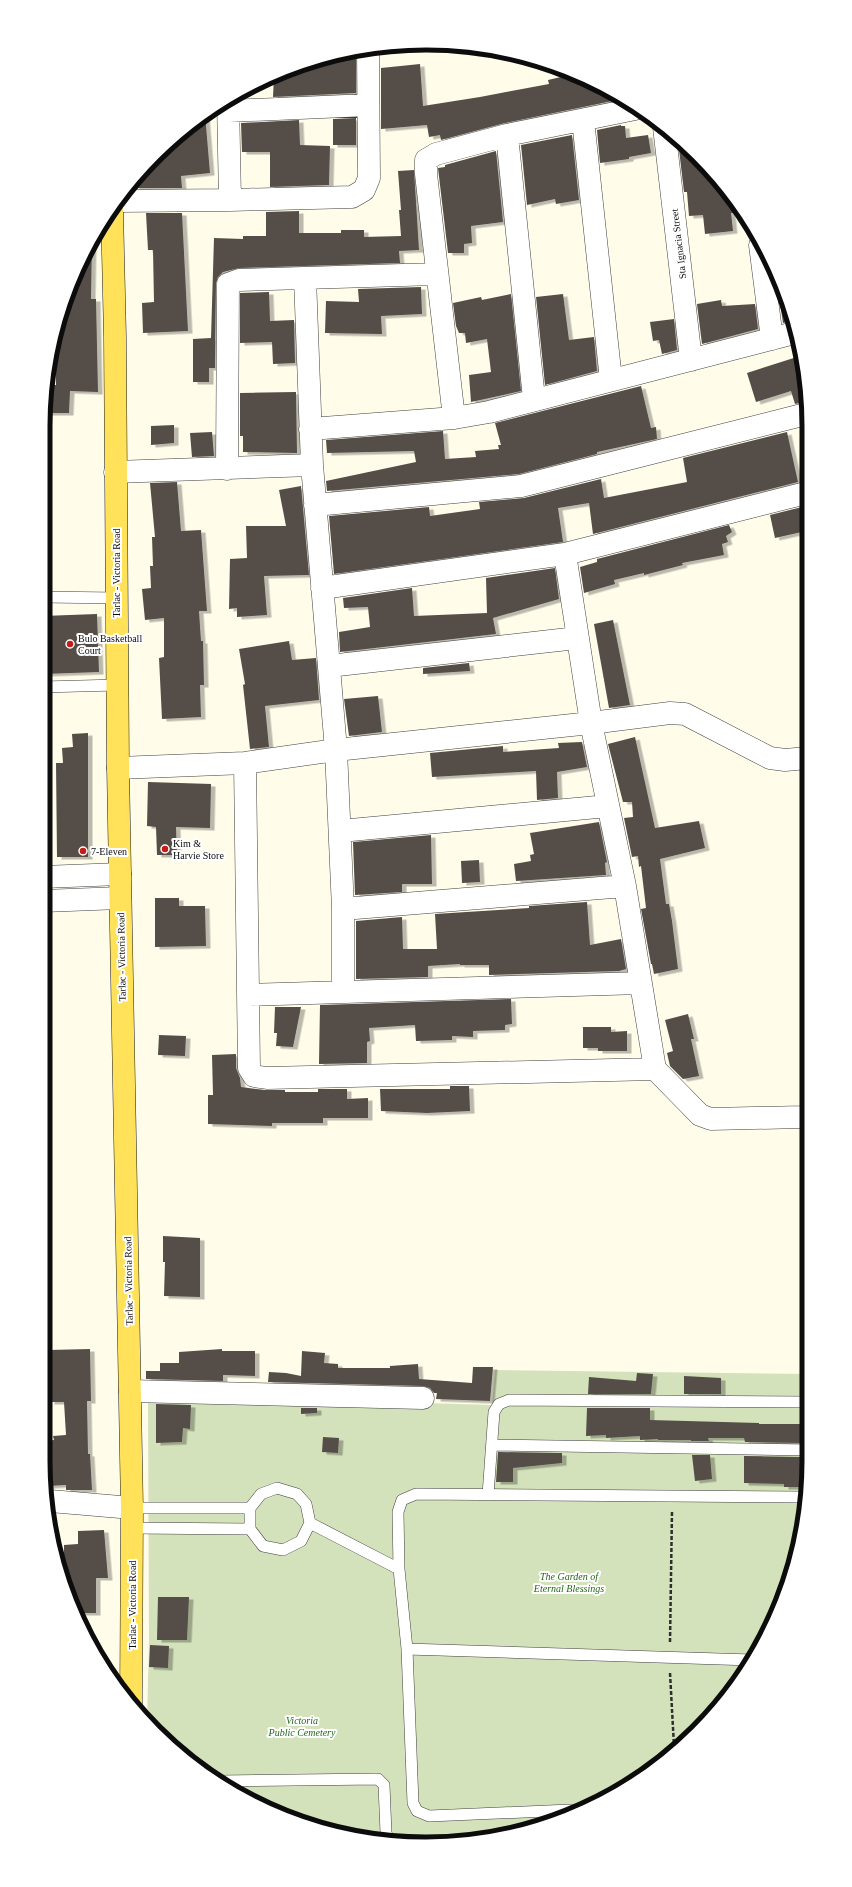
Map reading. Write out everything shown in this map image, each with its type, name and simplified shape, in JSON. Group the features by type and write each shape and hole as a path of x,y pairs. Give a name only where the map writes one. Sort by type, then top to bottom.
{"main road":[{"name":"Tarlac - Victoria Road","path":"112,218 115,337 118,768 132,1518 131,1694"}],"street":[{"path":"125,201 352,197 364,190 369,178 368,54"},
{"path":"230,200 229,106 368,105"},
{"path":"454,418 436,274 426,174 426,160 436,154 507,135 630,110"},
{"path":"583,120 611,380"},
{"path":"507,135 534,399"},
{"name":"Sta Ignacia Street","path":"665,136 691,360"},
{"path":"762,257 772,339"},
{"path":"227,468 228,284 239,280 436,274"},
{"path":"305,278 312,465 336,750 343,909 343,991"},
{"path":"310,430 454,418 489,412 534,399 790,334"},
{"path":"315,505 522,486 802,415"},
{"path":"115,472 312,465"},
{"path":"322,588 564,554 802,494"},
{"path":"564,554 591,724 625,886 655,1069 700,1115 711,1119 802,1117"},
{"path":"329,666 577,638"},
{"path":"118,768 245,763 336,750 591,724 670,713 685,714 770,758 785,760 802,758"},
{"path":"245,763 249,1068 254,1076 275,1078 655,1069"},
{"path":"340,831 608,806"},
{"path":"50,877 120,874"},
{"path":"343,909 625,886"},
{"path":"50,901 120,898"},
{"path":"249,995 641,983"},
{"path":"130,1391 423,1398"},
{"path":"52,1501 132,1518"}],"lane":[{"path":"50,597 116,598"},
{"path":"50,687 117,685"},
{"path":"488,1495 494,1412 499,1404 509,1400 802,1402"},
{"path":"492,1445 802,1450"},
{"path":"277,1488 297,1494 306,1504 310,1523 302,1541 283,1550 263,1546 250,1529 250,1508 261,1494 277,1488"},
{"path":"564,1810 429,1816 417,1811 413,1803 407,1649 399,1569 398,1512 402,1500 416,1494 800,1497"},
{"path":"132,1518 250,1508"},
{"path":"132,1518 250,1529"},
{"path":"310,1523 399,1569"},
{"path":"407,1649 745,1660"},
{"path":"228,1781 378,1779 384,1785 387,1835"}],"path":[{"path":"672,1496 669,1658 674,1744"}],"green space":[{"name":"The Garden of Eternal Blessings","path":"495,1370 802,1374 802,1461 799,1510 795,1534 782,1582 763,1627 739,1670 709,1709 674,1744 635,1774 614,1787 547,1817 499,1830 475,1834 426,1837 401,1836 353,1830 329,1824 305,1817 260,1798 217,1774 178,1744 147,1713 149,1642 148,1395 492,1405"}],"building":[{"path":"356,56 356,93 273,97 274,83 305,70"},
{"path":"420,64 423,106 549,84 548,80 563,76 566,80 570,79 615,100 505,123 441,140 440,135 429,137 427,125 381,129 381,68"},
{"path":"356,118 356,145 333,145 333,119"},
{"path":"299,120 300,145 330,146 329,185 270,187 270,152 242,152 241,123"},
{"path":"206,122 210,173 181,176 182,188 135,188 160,160 178,143"},
{"path":"621,125 625,126 626,138 648,135 651,153 629,157 629,159 600,163 597,130"},
{"path":"572,135 579,200 556,204 555,199 527,205 521,145"},
{"path":"679,148 709,178 736,213 731,213 733,231 705,234 703,215 689,216 687,192 684,192"},
{"path":"496,151 503,222 471,226 472,243 464,244 464,253 448,253 438,168"},
{"path":"414,170 419,250 399,251 400,263 239,268 223,272 218,277 216,284 215,368 209,368 209,382 193,382 193,339 211,338 214,238 243,239 243,236 266,236 266,212 299,211 299,233 341,233 341,230 364,230 364,237 401,236 398,171"},
{"path":"146,213 182,213 188,331 143,333 142,303 154,302 153,250 148,250"},
{"path":"92,254 91,299 96,299 98,392 70,391 69,413 51,413 52,385 56,385 56,359 63,329 70,305"},
{"path":"421,287 422,314 381,316 382,334 325,333 326,301 359,302 358,289"},
{"path":"269,292 270,321 294,320 295,363 273,364 272,342 240,343 240,293"},
{"path":"511,294 521,391 471,402 469,375 491,372 487,339 466,343 465,333 459,333 456,326 453,303 481,297 482,300"},
{"path":"563,294 569,340 594,337 597,371 545,385 536,297"},
{"path":"721,300 722,306 755,304 758,329 702,344 697,304"},
{"path":"780,303 782,305 787,322 783,323"},
{"path":"674,319 677,350 662,354 659,340 653,341 650,322"},
{"path":"796,357 801,403 795,404 791,391 756,402 747,373"},
{"path":"641,386 651,428 656,427 657,439 597,452 597,454 519,474 327,491 326,481 416,462 414,451 327,453 326,440 443,431 445,459 476,457 475,451 499,449 498,445 501,445 495,423"},
{"path":"296,392 297,453 243,452 243,436 240,436 240,393"},
{"path":"174,425 174,443 151,445 151,426"},
{"path":"212,432 214,456 192,457 190,433"},
{"path":"787,432 798,482 593,534 589,503 558,508 563,542 334,574 329,516 429,507 430,516 480,509 479,502 524,498 601,479 604,498 687,482 683,458"},
{"path":"177,482 181,531 201,530 207,611 199,611 201,641 203,641 204,685 200,685 201,717 162,719 159,658 164,657 164,618 145,620 142,589 151,588 150,566 153,566 152,537 155,537 150,483"},
{"path":"301,486 309,575 264,576 267,615 237,617 237,608 229,609 230,559 247,558 246,526 286,526 279,490"},
{"path":"802,507 802,532 775,538 770,515"},
{"path":"729,525 732,532 726,536 728,542 722,544 724,555 682,563 683,565 644,575 644,573 614,580 615,584 584,593 580,567 597,562 597,559"},
{"path":"555,568 559,599 493,618 496,634 340,652 339,632 370,627 368,607 344,608 343,598 412,588 414,616 487,613 486,578"},
{"name":"Bulo Basketball Court","path":"97,614 99,672 50,674 50,616"},
{"path":"613,620 630,705 609,708 594,624"},
{"path":"289,641 292,660 316,658 319,700 265,706 269,747 250,749 243,685 245,684 239,649"},
{"path":"469,663 470,671 423,674 423,668"},
{"path":"378,696 382,732 349,736 344,699"},
{"path":"88,733 88,857 57,857 56,763 63,763 62,748 73,747 72,734"},
{"path":"635,737 655,828 699,821 705,848 660,859 666,904 669,904 672,921 678,969 654,974 641,909 646,908 641,866 639,867 638,856 632,857 624,818 633,817 632,802 623,802 608,744"},
{"path":"582,742 587,767 557,772 558,798 537,800 536,771 432,777 430,753 503,746 503,752 559,748 558,743"},
{"path":"148,782 211,784 210,828 176,827 177,855 157,855 156,827 147,826"},
{"path":"599,822 607,862 605,863 606,875 516,881 514,864 531,861 530,855 534,854 530,833"},
{"path":"431,835 432,884 402,884 402,892 355,895 353,842"},
{"path":"479,860 480,882 462,883 461,861"},
{"path":"155,898 179,898 179,906 205,906 206,946 155,947"},
{"path":"587,902 590,945 621,939 626,969 619,971 489,975 489,965 460,964 428,966 428,977 356,979 356,921 402,917 403,949 437,949 435,914 529,908 529,906"},
{"path":"511,999 512,1024 505,1025 505,1030 473,1031 473,1037 452,1036 452,1040 416,1041 415,1025 369,1028 370,1041 367,1042 367,1063 319,1064 320,1005"},
{"path":"275,1007 301,1007 293,1047 276,1046 277,1033 274,1033"},
{"path":"688,1014 694,1039 691,1039 699,1076 683,1079 670,1066 667,1053 673,1051 665,1020"},
{"path":"583,1027 611,1027 611,1032 627,1031 627,1051 598,1051 598,1048 583,1048"},
{"path":"159,1035 186,1036 185,1056 158,1055"},
{"path":"236,1054 236,1068 240,1078 241,1087 265,1090 285,1090 285,1092 318,1092 318,1089 347,1089 347,1099 368,1098 368,1118 323,1118 323,1123 272,1123 272,1126 208,1124 208,1095 213,1095 212,1055"},
{"path":"450,1086 469,1086 470,1111 427,1113 381,1111 380,1089 450,1089"},
{"path":"163,1236 200,1238 200,1297 164,1296 165,1262 163,1262"},
{"path":"90,1349 91,1401 87,1401 88,1454 90,1454 92,1490 66,1490 66,1485 51,1486 50,1440 54,1440 53,1436 66,1435 64,1402 50,1402 50,1350"},
{"path":"222,1349 222,1351 255,1351 255,1376 223,1375 223,1381 146,1379 146,1371 160,1371 160,1363 179,1363 179,1352"},
{"path":"302,1351 325,1353 324,1363 338,1364 338,1368 390,1368 390,1366 418,1364 419,1379 472,1383 473,1367 493,1367 490,1401 436,1399 437,1393 434,1393 430,1388 423,1386 268,1382 269,1372 301,1376"},
{"path":"637,1373 653,1374 651,1394 588,1394 589,1377 636,1381"},
{"path":"684,1376 721,1378 721,1394 684,1394"},
{"path":"156,1404 191,1405 190,1429 183,1428 182,1442 156,1443"},
{"path":"301,1408 317,1408 317,1413 301,1414"},
{"path":"587,1408 650,1408 650,1420 802,1424 802,1443 745,1442 744,1438 708,1438 709,1441 691,1441 658,1439 640,1440 640,1436 606,1438 606,1435 586,1436"},
{"path":"323,1437 339,1438 338,1453 322,1452"},
{"path":"498,1452 562,1453 562,1463 513,1468 513,1482 496,1482"},
{"path":"692,1455 710,1455 712,1479 695,1481"},
{"path":"744,1456 802,1457 800,1487 784,1487 784,1484 744,1483"},
{"path":"104,1530 108,1578 96,1578 96,1613 83,1613 70,1582 64,1561 64,1545 78,1544 78,1531"},
{"path":"158,1597 189,1597 187,1640 157,1640"},
{"path":"150,1645 169,1646 168,1668 149,1667"}],"place":[{"name":"Bulo Basketball Court","path":"70,644"},
{"name":"Kim & Harvie Store","path":"165,849"},
{"name":"7-Eleven","path":"83,851"}],"park label":[{"name":"Victoria Public Cemetery","path":"302,1726"}]}
